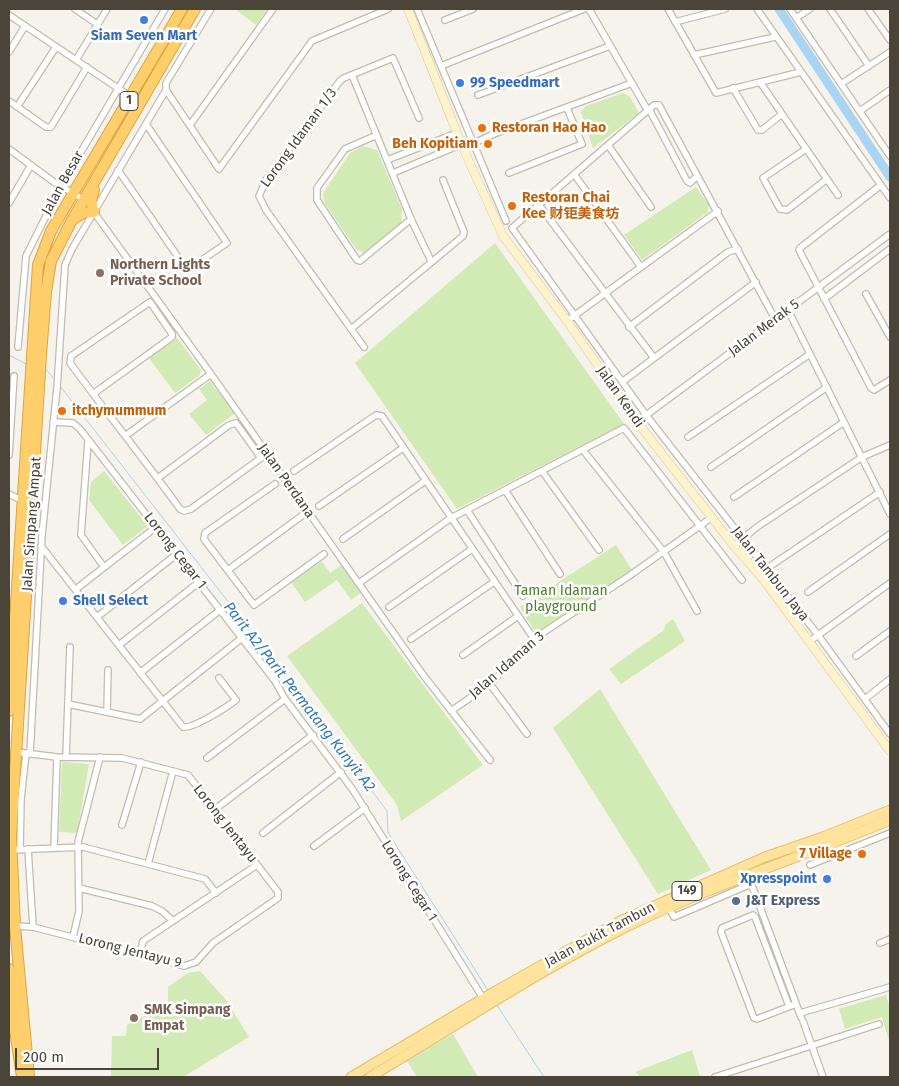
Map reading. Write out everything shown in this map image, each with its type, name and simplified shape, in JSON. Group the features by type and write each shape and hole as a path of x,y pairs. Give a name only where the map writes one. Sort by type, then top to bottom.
{"highway":[{"name":"Jalan Simpang Ampat","path":"29,1077 15,926 16,850 24,753 38,265 51,231 182,9"},
{"name":"Jalan Simpang Ampat","path":"36,355 51,262 71,222 195,9"},
{"path":"71,222 79,215 94,212 92,195 108,159"},
{"name":"Jalan Simpang Ampat","path":"9,711 23,501 34,389"},
{"path":"9,969 22,1077"}],"main road":[{"name":"Jalan Bukit Tambun","path":"370,1077 490,999 620,921 728,872 890,810"},
{"name":"Jalan Bukit Tambun","path":"351,1077 490,999 623,929 669,908 749,880 890,820"}],"street":[{"path":"75,9 97,24"},
{"path":"76,60 107,9"},
{"name":"Jalan Besar","path":"18,347 26,256 61,186 165,9"},
{"name":"Jalan Simpang Ampat","path":"24,753 36,628 41,546 57,388 65,265 72,249 166,90 166,83 211,9"},
{"path":"190,125 273,9"},
{"path":"166,90 219,169 312,41 388,9"},
{"name":"Jalan Kendi","path":"408,9 462,146 500,232 567,321 638,422 711,518 763,579 890,751"},
{"path":"417,9 506,221"},
{"path":"446,20 473,9"},
{"path":"441,66 584,9"},
{"path":"588,9 648,110 687,181 690,183 696,177"},
{"path":"668,9 716,93 802,72"},
{"path":"675,22 724,9"},
{"path":"757,9 890,198"},
{"path":"790,9 860,111 887,145 890,156"},
{"path":"796,18 810,9"},
{"path":"830,9 869,66"},
{"path":"868,9 890,40"},
{"path":"9,15 131,97"},
{"path":"9,52 24,26"},
{"path":"694,55 775,37"},
{"path":"17,107 56,46"},
{"path":"478,95 610,46"},
{"path":"841,84 890,52"},
{"name":"Lorong Idaman 1/3","path":"364,347 266,210 259,196 266,180 340,81 352,75 393,58 419,118"},
{"path":"9,101 46,127 51,127 87,67"},
{"path":"352,75 411,220 431,261"},
{"path":"760,82 838,195"},
{"path":"393,173 632,83"},
{"path":"733,88 758,130 762,130 782,114"},
{"path":"860,111 890,93"},
{"path":"654,358 539,204 654,105 659,105 696,177 718,210 775,319"},
{"path":"510,173 582,144 568,108"},
{"path":"118,170 187,270 227,243 146,124"},
{"path":"388,160 457,133"},
{"path":"377,135 350,146 340,154 317,188 317,200 357,260 360,261 411,220"},
{"path":"608,145 651,207"},
{"path":"806,148 763,178 780,209 784,210 827,179"},
{"path":"9,149 83,201"},
{"path":"9,203 31,164"},
{"path":"574,174 641,267"},
{"path":"351,329 463,236 464,232 442,180"},
{"path":"881,185 800,248 800,253 871,388 874,390 890,380"},
{"name":"Jalan Perdana","path":"83,201 94,212 211,374 451,711 490,760"},
{"name":"Jalan Kendi","path":"539,204 512,228 646,415"},
{"path":"567,321 718,210"},
{"name":"Jalan Merak 5","path":"638,422 890,234"},
{"path":"629,327 728,252 738,248"},
{"path":"824,299 890,249"},
{"path":"622,382 756,282"},
{"path":"866,294 890,337"},
{"path":"93,394 173,336 148,302 69,359 93,394 125,436 158,478 184,511 260,460 260,456 236,423 229,425 158,478"},
{"path":"788,310 890,514"},
{"path":"688,437 810,354"},
{"path":"125,436 211,374"},
{"path":"9,455 14,376"},
{"path":"711,467 827,387"},
{"path":"294,471 376,415 382,416 534,640"},
{"name":"Jalan Tambun Jaya","path":"646,415 818,635 890,734"},
{"name":"Lorong Cegar 1","path":"53,422 73,423 80,429 275,681 285,699 341,772 490,999"},
{"path":"734,497 844,422"},
{"name":"Jalan Kendi","path":"583,450 624,428 742,580"},
{"path":"88,441 80,534 104,567"},
{"path":"734,546 862,457 890,445"},
{"path":"319,506 402,448"},
{"path":"359,583 451,518 583,450 664,552 697,611"},
{"path":"542,471 600,550"},
{"path":"343,539 425,481"},
{"path":"275,484 205,533 204,539 254,605 324,554"},
{"path":"505,490 560,574"},
{"path":"766,569 880,492"},
{"path":"9,494 23,501"},
{"path":"467,510 523,596"},
{"path":"228,570 308,512"},
{"name":"Jalan Idaman 3","path":"451,711 490,684 534,640 711,518"},
{"path":"76,590 156,527"},
{"path":"31,534 42,535"},
{"path":"808,592 890,534"},
{"path":"41,546 183,727 187,728 203,720 236,700 219,678"},
{"path":"389,607 472,549"},
{"path":"97,617 177,554"},
{"path":"411,639 494,582"},
{"path":"119,645 198,583"},
{"path":"810,641 890,583"},
{"path":"140,673 220,610"},
{"path":"463,655 518,616"},
{"path":"856,656 890,631"},
{"path":"68,704 140,719 242,638"},
{"path":"66,757 70,647"},
{"path":"107,712 108,670"},
{"path":"865,698 890,679"},
{"path":"490,684 527,734"},
{"path":"207,758 285,699"},
{"path":"214,810 313,734"},
{"name":"Lorong Jentayu","path":"24,753 57,757 122,758 188,775 278,892"},
{"path":"54,848 57,757"},
{"path":"73,937 79,911 77,847 100,757"},
{"path":"122,825 140,762"},
{"path":"148,864 173,771"},
{"path":"263,832 341,772"},
{"path":"314,846 365,808"},
{"path":"810,864 890,833"},
{"path":"16,850 77,847 205,879 216,893"},
{"path":"28,849 33,927"},
{"path":"140,955 143,941 257,865"},
{"path":"669,908 674,917 749,880 823,1077"},
{"path":"79,888 152,906 162,911 173,921"},
{"name":"Lorong Jentayu 9","path":"15,926 33,927 189,966 196,962 213,943 278,898 278,892"},
{"path":"790,1006 755,917 753,915 722,928 721,932 752,1014 757,1019 796,1004"},
{"path":"880,943 890,939"},
{"path":"801,1017 890,987"},
{"path":"715,1077 879,1024"}],"green space":[{"path":"235,9 268,9 256,25"},
{"path":"623,93 630,97 639,113 593,148 581,112 586,106"},
{"path":"363,146 377,150 402,209 401,224 364,253 356,249 324,202 323,193 350,153"},
{"path":"696,187 709,205 708,212 642,260 624,235"},
{"path":"495,243 624,424 457,509 355,363"},
{"path":"177,338 201,370 200,375 175,393 149,358"},
{"path":"210,381 235,413 206,435 189,414 207,400 199,389"},
{"path":"104,471 148,526 123,545 89,500 91,482"},
{"name":"Taman Idaman playground","path":"616,545 632,570 536,633 520,607"},
{"path":"322,561 330,573 343,564 362,592 351,600 337,580 305,602 291,582"},
{"path":"362,603 483,765 401,821 397,805 287,656"},
{"path":"673,619 685,641 621,684 609,669 664,630 665,625"},
{"path":"600,689 711,870 658,894 553,728"},
{"path":"62,762 89,764 77,833 59,832"},
{"path":"200,971 226,1000 249,1037 183,1077 111,1077 112,1036 126,1036 127,1025 168,1004 168,987 188,973"},
{"path":"886,995 890,1008 890,1044 882,1017 845,1029 839,1009"},
{"path":"453,1034 478,1077 417,1077 407,1061"},
{"path":"692,1050 700,1077 641,1077 635,1072"}],"waterway":[{"path":"779,9 890,177"},
{"name":"Parit A2/Parit Permatang Kunyit A2","path":"9,355 28,365"},
{"name":"Parit A2/Parit Permatang Kunyit A2","path":"44,367 54,379"},
{"name":"Parit A2/Parit Permatang Kunyit A2","path":"60,386 272,658 387,811 388,832 489,992"},
{"name":"Parit A2/Parit Permatang Kunyit A2","path":"496,1004 544,1077"}],"place":[{"name":"Siam Seven Mart","path":"144,20"},
{"name":"99 Speedmart","path":"460,83"},
{"name":"Restoran Hao Hao","path":"482,128"},
{"name":"Beh Kopitiam","path":"488,144"},
{"name":"Restoran Chai Kee 财钜美食坊","path":"512,206"},
{"name":"Northern Lights Private School","path":"100,273"},
{"name":"itchymummum","path":"62,411"},
{"name":"Shell Select","path":"63,601"},
{"name":"7 Village","path":"862,854"},
{"name":"Xpresspoint","path":"827,879"},
{"name":"J&T Express","path":"736,901"},
{"name":"SMK Simpang Empat","path":"134,1018"}]}
